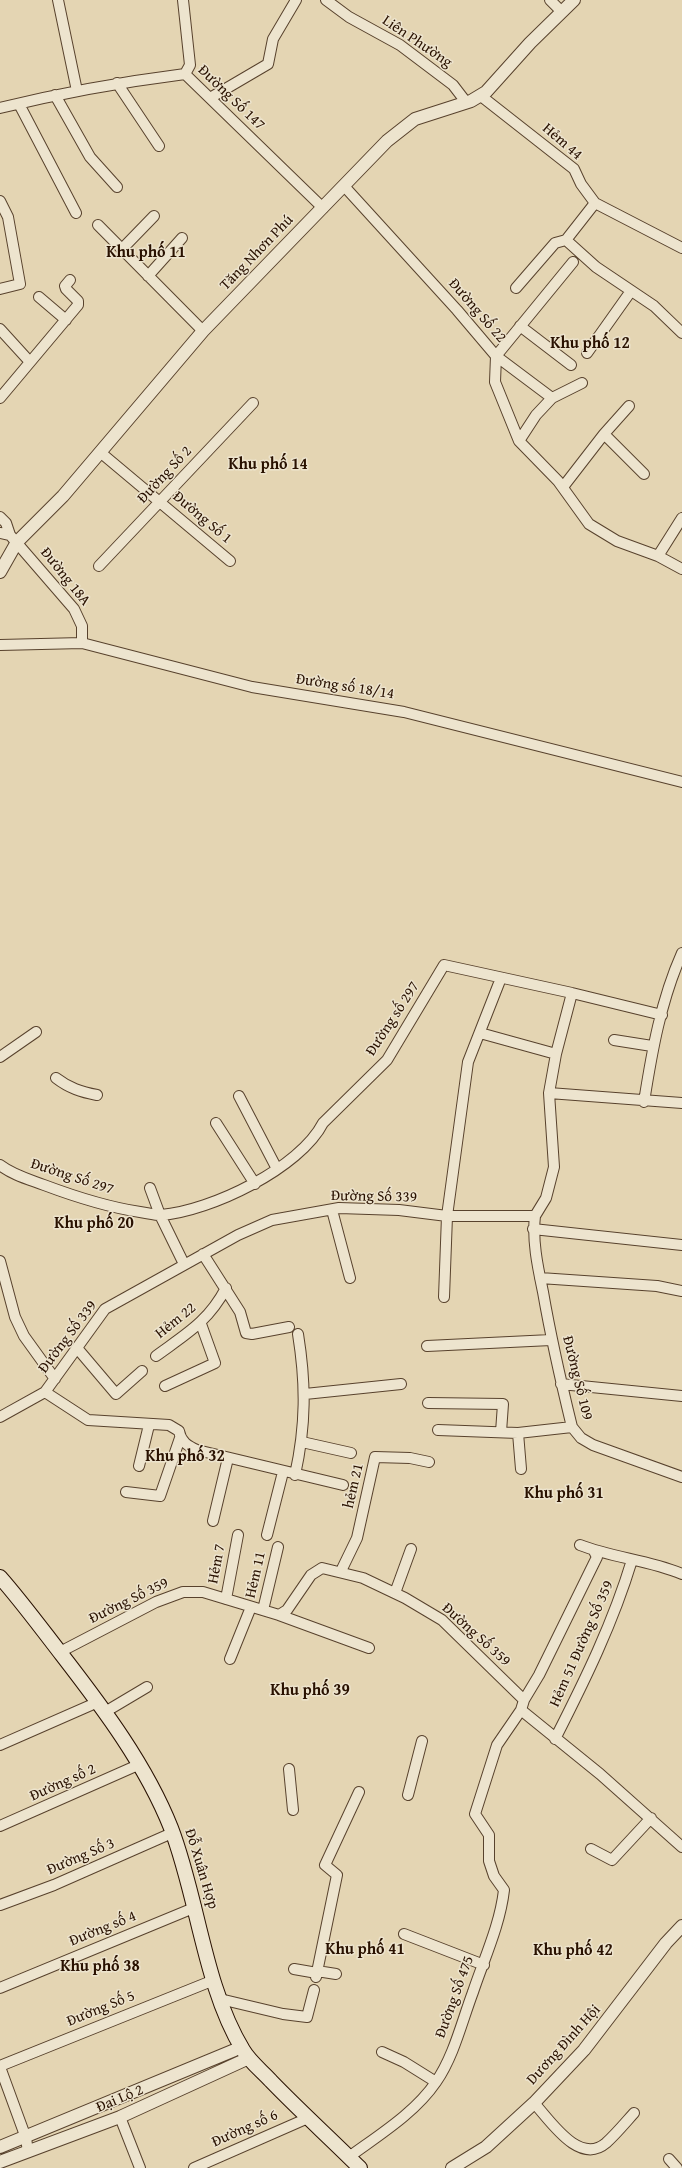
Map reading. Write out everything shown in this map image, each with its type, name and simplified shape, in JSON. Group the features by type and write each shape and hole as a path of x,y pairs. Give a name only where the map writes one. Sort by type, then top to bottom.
{"main road":[{"name":"Đỗ Xuân Hợp","path":"0,1577 28,1609 102,1707 145,1776 172,1833 196,1907 220,2000 245,2053 308,2118 360,2168"}],"street":[{"path":"58,0 77,91"},
{"path":"183,0 190,65 185,74"},
{"path":"210,98 268,64 273,39 296,0"},
{"name":"Liên Phường","path":"326,0 349,17 406,49 453,85 466,102"},
{"path":"550,0 562,12"},
{"name":"Tăng Nhơn Phú","path":"0,572 14,538 63,496 203,331 400,129 423,116 481,96 574,0"},
{"name":"Đường Số 147","path":"0,108 55,95 117,83 185,74 323,208"},
{"path":"117,83 159,146"},
{"path":"55,95 90,157 117,187"},
{"name":"Hẻm 44","path":"481,96 574,169 581,184 595,203 682,248"},
{"path":"19,104 76,213"},
{"name":"Đường Số 22","path":"344,186 457,310 496,356 495,382 519,441 563,487 577,510 589,524 617,542 658,556 682,569"},
{"path":"0,201 8,217 20,284 0,289"},
{"path":"516,288 555,243 566,240 595,203"},
{"path":"122,249 154,216"},
{"path":"98,225 203,331"},
{"path":"148,276 182,238"},
{"path":"566,240 596,267 654,306 682,333"},
{"path":"552,398 496,356 573,262"},
{"path":"0,398 79,303 66,289 65,286 70,280"},
{"path":"587,352 631,291"},
{"path":"39,297 66,320"},
{"path":"520,326 571,365"},
{"path":"0,329 30,362"},
{"path":"519,441 536,415 552,398 582,383"},
{"name":"Đường Số 2","path":"99,566 253,403"},
{"path":"563,487 604,434 629,406"},
{"path":"604,434 644,474"},
{"name":"Đường Số 1","path":"100,452 230,561"},
{"name":"Đường 18A","path":"0,517 6,522 14,538 79,617 82,643"},
{"path":"658,556 682,518"},
{"path":"0,534 14,538"},
{"name":"Đường số 18/14","path":"0,645 82,643 252,687 404,712 682,782"},
{"path":"644,1102 652,1046 662,1015 668,988 682,953"},
{"name":"Đường số 297","path":"160,1215 195,1207 255,1184 296,1155 316,1136 323,1123 387,1060 444,966 572,993 662,1015"},
{"path":"444,1297 447,1216 468,1062 501,978"},
{"path":"535,1216 546,1198 554,1167 549,1093 556,1054 572,993"},
{"path":"0,1057 36,1032"},
{"path":"480,1033 556,1054"},
{"path":"614,1040 652,1046"},
{"path":"56,1078 69,1088 97,1095"},
{"path":"549,1093 682,1104"},
{"path":"239,1096 277,1169"},
{"path":"216,1123 255,1184"},
{"name":"Đường Số 297","path":"0,1165 10,1172 77,1198 118,1208 160,1215"},
{"path":"150,1188 160,1215 184,1264"},
{"path":"332,1210 350,1278"},
{"name":"Đường Số 339","path":"0,1417 45,1392 105,1309 238,1235 272,1220 332,1210 399,1210 447,1216 535,1216"},
{"name":"Đường Số 109","path":"535,1216 533,1229 540,1278 551,1340 572,1427 581,1438 593,1445 682,1476"},
{"path":"533,1229 682,1245"},
{"path":"203,1254 240,1312 246,1333 252,1334 289,1327"},
{"path":"0,1261 15,1317 24,1336 55,1379"},
{"path":"540,1278 657,1286 682,1290"},
{"name":"Hẻm 22","path":"156,1356 201,1324 218,1304 226,1288"},
{"path":"165,1386 215,1363 201,1324"},
{"path":"295,1475 302,1442 305,1394 304,1372 298,1334"},
{"path":"427,1346 551,1340"},
{"path":"77,1348 116,1394 142,1371"},
{"path":"305,1394 401,1384"},
{"path":"561,1384 682,1396"},
{"path":"45,1392 88,1420 149,1425 169,1425 179,1431 180,1438 160,1496 126,1492"},
{"path":"428,1403 503,1404 501,1432"},
{"path":"139,1466 149,1425"},
{"path":"438,1430 518,1433 572,1427"},
{"path":"518,1433 521,1469"},
{"path":"180,1438 187,1446 192,1448 295,1475 343,1485"},
{"path":"302,1442 351,1453"},
{"path":"213,1521 228,1458"},
{"name":"hẻm 21","path":"341,1571 357,1538 375,1458 410,1458 429,1462"},
{"path":"267,1535 283,1472"},
{"name":"Hẻm 7","path":"226,1599 238,1535"},
{"path":"580,1545 594,1551 669,1568 682,1574"},
{"name":"Hẻm 11","path":"263,1610 278,1547"},
{"path":"395,1593 411,1549"},
{"path":"522,1705 539,1675 597,1557 594,1551"},
{"name":"Hẻm 51 Đường Số 359","path":"555,1739 588,1674 619,1602 632,1560"},
{"name":"Đường Số 359","path":"60,1652 156,1602 183,1592 203,1592 279,1615 287,1610 311,1575 316,1571 322,1568 341,1571 363,1578 395,1593 442,1620 555,1739 651,1818 682,1847"},
{"path":"230,1658 251,1607"},
{"path":"279,1615 369,1648"},
{"path":"0,1745 102,1707 147,1687"},
{"name":"Đường Số 475","path":"349,2157 415,2107 436,2082 455,2043 484,1965 502,1904 504,1890 494,1876 489,1861 489,1835 476,1814 497,1745 522,1705"},
{"path":"408,1795 422,1741"},
{"name":"Đường số 2","path":"0,1826 138,1765"},
{"path":"289,1769 293,1810"},
{"path":"317,1974 337,1875 325,1865 359,1792"},
{"path":"591,1849 612,1860 651,1818"},
{"name":"Đường Số 3","path":"0,1905 54,1885 172,1833"},
{"name":"Đường số 4","path":"0,1988 196,1907"},
{"name":"Dương Đình Hội","path":"452,2168 486,2147 534,2103 584,2050 666,1943 682,1926"},
{"path":"404,1934 484,1965"},
{"path":"294,1969 317,1974 336,1974"},
{"name":"Đường Số 5","path":"0,2067 214,1980"},
{"path":"220,2000 283,2014 307,2017 314,1990"},
{"path":"382,2052 404,2062 436,2082"},
{"name":"Đại Lộ 2","path":"0,2162 120,2117 245,2053"},
{"name":"Đại Lộ 2","path":"0,2147 245,2053"},
{"path":"0,2067 26,2138 28,2152"},
{"path":"534,2103 571,2143 584,2148 592,2148 606,2144 634,2113"},
{"path":"120,2117 140,2168"},
{"name":"Đường số 6","path":"194,2168 308,2118"},
{"path":"669,2159 677,2168"}],"district":[{"name":"Khu phố 11","path":"146,253"},
{"name":"Khu phố 12","path":"590,344"},
{"name":"Khu phố 14","path":"268,465"},
{"name":"Khu phố 20","path":"94,1224"},
{"name":"Khu phố 32","path":"185,1457"},
{"name":"Khu phố 31","path":"564,1494"},
{"name":"Khu phố 39","path":"310,1691"},
{"name":"Khu phố 41","path":"365,1950"},
{"name":"Khu phố 42","path":"573,1951"},
{"name":"Khu phố 38","path":"100,1967"}]}
